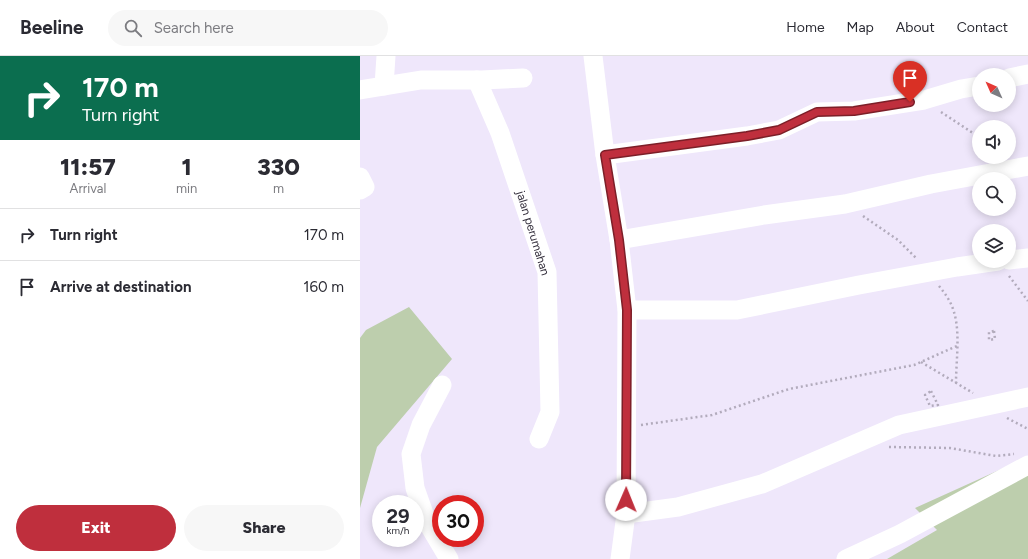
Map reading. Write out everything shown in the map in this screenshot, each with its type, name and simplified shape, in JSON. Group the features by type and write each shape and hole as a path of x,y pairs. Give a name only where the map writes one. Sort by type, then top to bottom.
{"street":[{"path":"384,86 386,56"},
{"path":"593,56 605,155 619,240 627,310 626,514 620,559"},
{"path":"1016,77 1028,74"},
{"path":"360,90 421,80 523,78"},
{"name":"jalan perumahan","path":"477,80 500,133 547,272 550,412 539,439"},
{"path":"605,155 747,136 779,130 817,112 854,111 924,100 972,87"},
{"path":"619,240 764,215 845,204 931,184 1028,166"},
{"path":"360,177 365,187 360,190"},
{"path":"1016,259 1028,258"},
{"path":"627,310 737,310 860,284 972,265"},
{"path":"442,385 421,424 411,454 414,488 427,522 449,559"},
{"path":"626,514 678,507 762,484 899,425 1028,397"},
{"path":"846,559 900,534 1022,460"}],"path":[{"path":"924,100 972,132"},
{"path":"1002,268 1028,301"},
{"path":"626,427 712,415 789,388 914,365 956,346 956,383"},
{"path":"931,391 938,405 930,406 925,395 931,391"},
{"path":"884,447 950,448 1022,460"}],"green space":[{"path":"409,307 452,359 377,447 360,508 360,338 366,330"},
{"path":"1028,457 1028,559 887,559 937,530 915,508"}],"route":[{"path":"626,500 627,310 619,240 605,155 684,146 779,130 817,112 854,111 910,102"}]}
